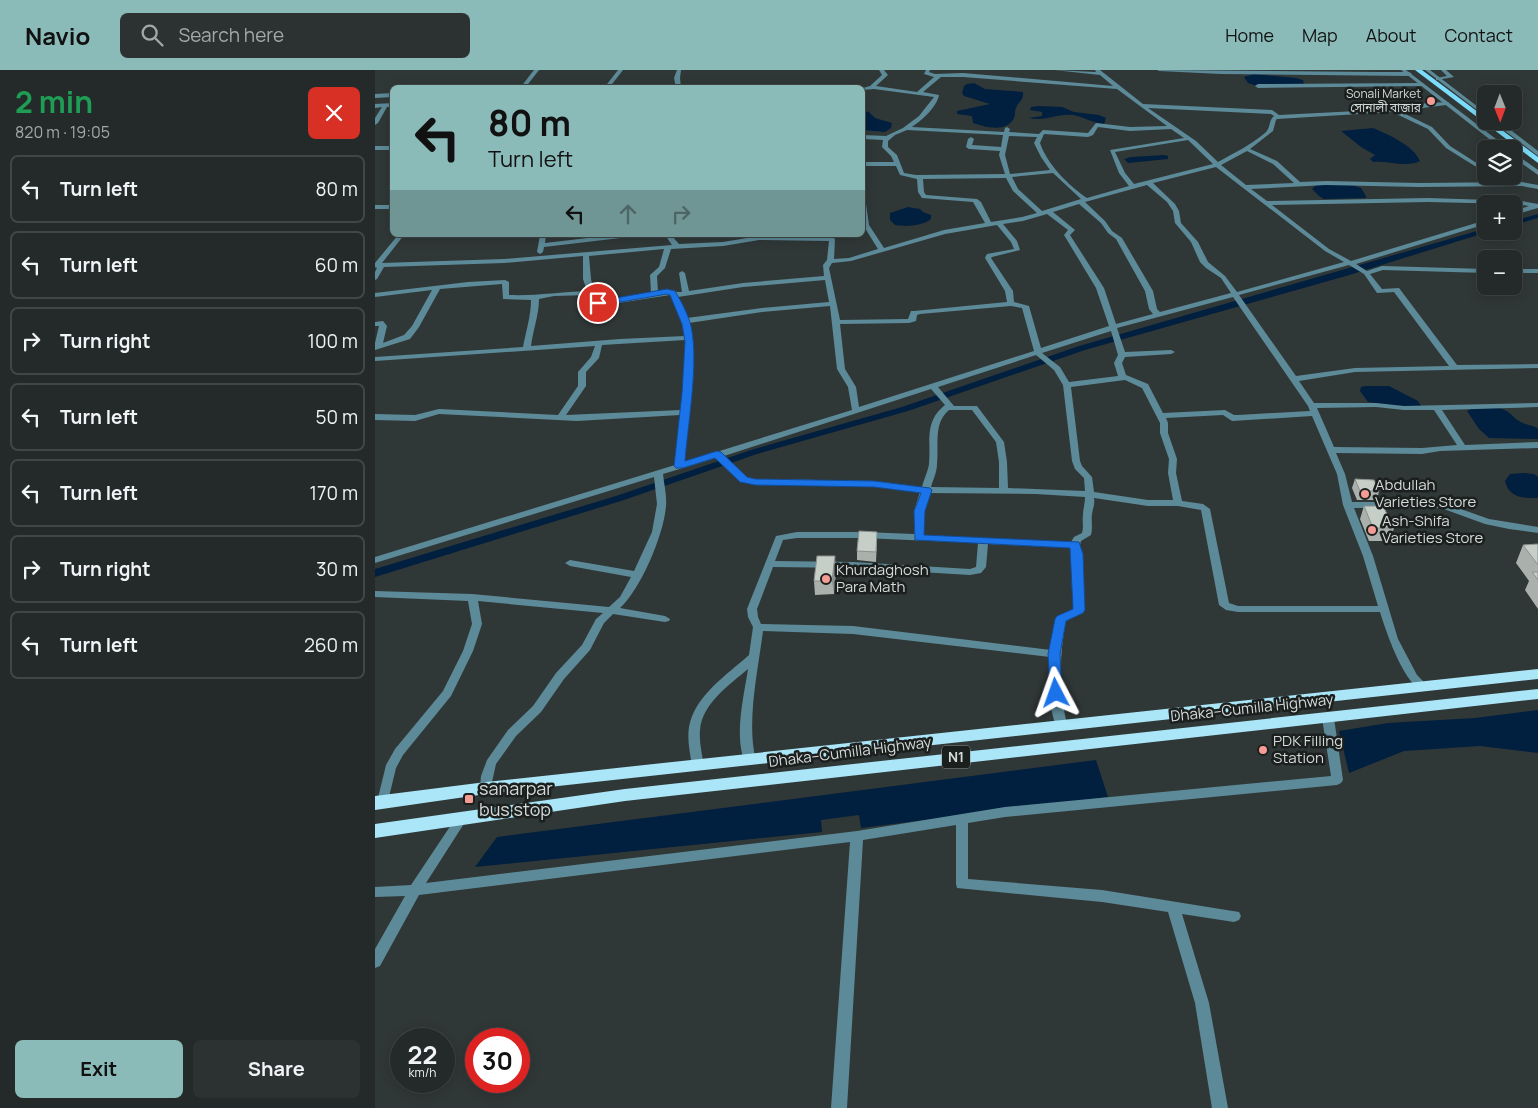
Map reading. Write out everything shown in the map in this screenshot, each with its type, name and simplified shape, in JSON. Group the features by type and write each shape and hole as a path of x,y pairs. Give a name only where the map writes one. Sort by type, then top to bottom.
{"highway":[{"name":"Dhaka–Cumilla Highway","path":"379,803 486,788 750,761 1061,725 1538,674"},
{"name":"Dhaka–Cumilla Highway","path":"375,831 625,795 1538,694"}],"main road":[{"path":"1418,70 1538,161"},
{"path":"1409,72 1498,140"},
{"path":"1522,158 1538,168"}],"street":[{"path":"524,85 537,70"},
{"path":"608,85 621,70"},
{"path":"678,85 677,78 679,70"},
{"path":"865,88 872,86 885,75 881,70"},
{"path":"927,70 926,74 963,75 1119,88"},
{"path":"1056,70 1102,74"},
{"path":"1097,70 1142,106 1187,138 1265,204 1327,250 1366,273 1380,291 1395,290 1455,368"},
{"path":"1159,70 1238,74 1409,72"},
{"path":"1403,70 1409,72 1494,140"},
{"path":"1427,70 1477,108"},
{"path":"1438,78 1451,78 1443,70"},
{"path":"919,94 935,80 937,75"},
{"path":"1259,86 1423,85"},
{"path":"865,137 887,138 905,128 918,118 937,97 872,86"},
{"path":"375,96 390,95"},
{"path":"831,260 849,260 944,232 1045,213 1219,164 1246,149 1271,130 1273,119 1278,117 1393,110 1421,104 1446,103"},
{"path":"375,106 390,105"},
{"path":"375,123 385,106"},
{"path":"1142,106 1272,112 1278,117"},
{"path":"1393,110 1430,128 1448,147 1477,165"},
{"path":"905,128 1006,132 1042,131 1088,135 1091,134 1096,125 1130,129 1172,127"},
{"path":"1507,130 1538,154"},
{"path":"1042,131 1037,142 1039,150 1050,168 1075,192 1110,232 1119,238 1149,291 1153,309 1158,315"},
{"path":"1006,132 1002,149 1002,160 1015,190 1045,213 1072,230 1067,235 1076,252 1084,260 1093,275 1123,355"},
{"path":"887,138 885,147 894,155 902,174 917,177 1008,176 1055,171"},
{"path":"1133,187 1112,156 1112,151 1187,138"},
{"path":"971,139 969,147 1002,149"},
{"path":"375,148 390,148"},
{"path":"1246,149 1260,152 1276,163 1298,184"},
{"path":"1522,159 1538,173"},
{"path":"865,164 897,164"},
{"path":"917,177 921,180 921,192 924,197 975,200 978,202 989,224"},
{"path":"1149,183 1175,209 1179,216 1178,223 1195,244 1202,260 1209,268 1223,277 1314,410 1341,474 1348,505 1368,556 1393,640 1413,677 1424,687"},
{"path":"1246,188 1298,184 1477,184"},
{"path":"1522,184 1538,187"},
{"path":"1265,204 1428,200 1522,202 1538,206"},
{"path":"1522,211 1538,206"},
{"path":"375,207 390,207"},
{"path":"865,218 866,225 883,250"},
{"path":"998,223 1014,241 1017,250 989,255 988,258 1009,290 1011,304"},
{"path":"375,560 936,388 1158,315 1352,264 1477,225"},
{"path":"376,265 399,237"},
{"path":"540,258 542,237"},
{"path":"540,246 613,237"},
{"path":"670,237 677,246"},
{"path":"376,265 540,258 717,244 768,237 832,239 831,260 826,265 836,322 841,369 852,386 857,411"},
{"path":"655,294 653,275 662,268 668,247"},
{"path":"586,254 587,279 593,302 598,303 673,292 685,320 689,338 685,412 679,466"},
{"path":"375,278 381,267 376,265"},
{"path":"1366,273 1381,268 1477,271"},
{"path":"1522,271 1538,271"},
{"path":"681,273 686,294"},
{"path":"674,295 743,285 829,278"},
{"path":"375,295 499,282 506,284 506,297 535,298 554,294 591,293"},
{"path":"375,348 407,336 415,327 437,288"},
{"path":"527,348 530,326 535,313 535,298"},
{"path":"685,320 833,304"},
{"path":"836,322 909,322 913,319 914,314 920,312 1011,304 1025,306 1041,355 1054,367 1067,385 1077,467 1088,477 1090,504 1087,516 1088,528 1086,535 1077,539 1075,545 1078,554 1079,610 1061,619 1054,654 1056,708 1061,725"},
{"path":"375,324 380,323 383,326 379,343 375,348"},
{"path":"375,360 689,338"},
{"path":"560,417 582,386 582,372 595,358 599,344"},
{"path":"1123,355 1171,352"},
{"path":"1123,355 1118,363 1125,378"},
{"path":"1294,379 1355,370 1538,366"},
{"path":"1067,385 1125,378 1142,383 1145,386 1164,423 1164,434 1173,459 1172,474 1178,503"},
{"path":"936,388 952,408 974,408 1000,442 1004,490"},
{"path":"919,538 919,511 933,466 933,429 939,414 950,405"},
{"path":"1160,416 1225,412 1232,418 1238,418 1314,410 1538,405"},
{"path":"1435,407 1463,448"},
{"path":"375,417 415,418 439,411 596,418 685,412"},
{"path":"1332,450 1422,451 1538,445"},
{"path":"717,454 743,479 755,482 874,484 927,490 1004,490 1089,494 1148,503 1178,503 1200,506 1205,509 1224,605 1230,608 1385,609"},
{"path":"486,788 491,763 512,733 537,709 561,676 586,647 600,621 624,598 637,576 657,532 662,504 658,474"},
{"path":"1348,505 1441,505 1455,508 1482,520 1511,527 1538,530"},
{"path":"750,761 746,744 757,627 752,609 779,538 784,536 836,534 1075,545"},
{"path":"770,564 853,565 970,572 978,571 981,566 983,542"},
{"path":"570,563 637,576"},
{"path":"375,594 472,597 611,610 665,618"},
{"path":"379,803 390,768 399,752 447,693 468,651 477,624 472,597"},
{"path":"757,627 853,630 1054,654"},
{"path":"698,766 694,741 695,723 703,706 753,658"},
{"path":"375,892 415,890 857,836 1005,812 1337,780 1328,718"},
{"path":"375,962 415,890 461,819"},
{"path":"962,819 962,884 1102,896 1234,916"},
{"path":"839,1108 857,836"},
{"path":"1173,907 1202,1003 1220,1108"}],"water":[{"path":"1254,74 1296,78 1303,80 1304,84 1257,86 1248,83 1244,77"},
{"path":"974,83 985,89 1023,92 1011,123 995,128 983,126 973,123 972,116 957,114 957,111 990,104 964,96 962,93 964,86"},
{"path":"1031,107 1062,107 1074,112 1099,115 1106,118 1104,124 1073,115 1040,119 1029,118 1042,116 1042,112 1030,110"},
{"path":"865,111 869,112 875,118 892,123 891,128 885,132 865,130"},
{"path":"1373,128 1406,145 1417,155 1420,161 1409,164 1373,162 1370,159 1375,155 1361,147 1341,131"},
{"path":"1168,156 1168,159 1128,163 1124,159 1131,157"},
{"path":"1349,184 1361,188 1366,198 1324,199 1312,189 1316,185"},
{"path":"908,207 920,209 931,215 931,219 923,223 904,226 895,225 890,220 890,213"},
{"path":"1389,386 1418,401 1421,406 1397,406 1368,402 1360,391 1361,387"},
{"path":"1496,407 1506,410 1519,421 1538,429 1538,439 1489,438 1479,429 1467,411 1473,408"},
{"path":"1510,474 1534,474 1538,477 1538,498 1517,496 1507,487 1505,481"},
{"path":"1538,710 1538,753 1480,746 1404,751 1349,773 1339,731 1388,723 1475,718"},
{"path":"1096,760 1108,797 861,828 859,815 821,820 822,832 475,867 497,837"}],"building":[{"path":"1355,479 1374,480 1379,491 1360,491"},
{"path":"1364,506 1383,506 1394,528 1373,528"},
{"path":"859,531 877,532 876,552 857,551"},
{"path":"1538,544 1538,565 1523,545"},
{"path":"817,556 835,556 832,581 814,581"},
{"path":"1532,572 1538,572 1538,580"}],"waterway":[{"path":"1522,221 1538,216"},
{"path":"375,573 620,498 754,452 905,409 1082,348 1477,234"}],"place":[{"name":"Sonali Market সোনালী বাজার","path":"1431,101"},
{"name":"Abdullah Varieties Store","path":"1365,494"},
{"name":"Ash-Shifa Varieties Store","path":"1372,530"},
{"name":"Khurdaghosh Para Math","path":"826,579"},
{"name":"PDK Filling Station","path":"1263,750"},
{"name":"sanarpar bus stop","path":"469,799"}],"route":[{"path":"598,303 673,292 687,324 689,334 688,380 679,466 717,454 736,474 743,479 755,482 874,484 927,490 919,511 919,538 1075,545 1078,554 1077,604 1079,610 1061,619 1057,633 1054,654 1056,693"}]}
